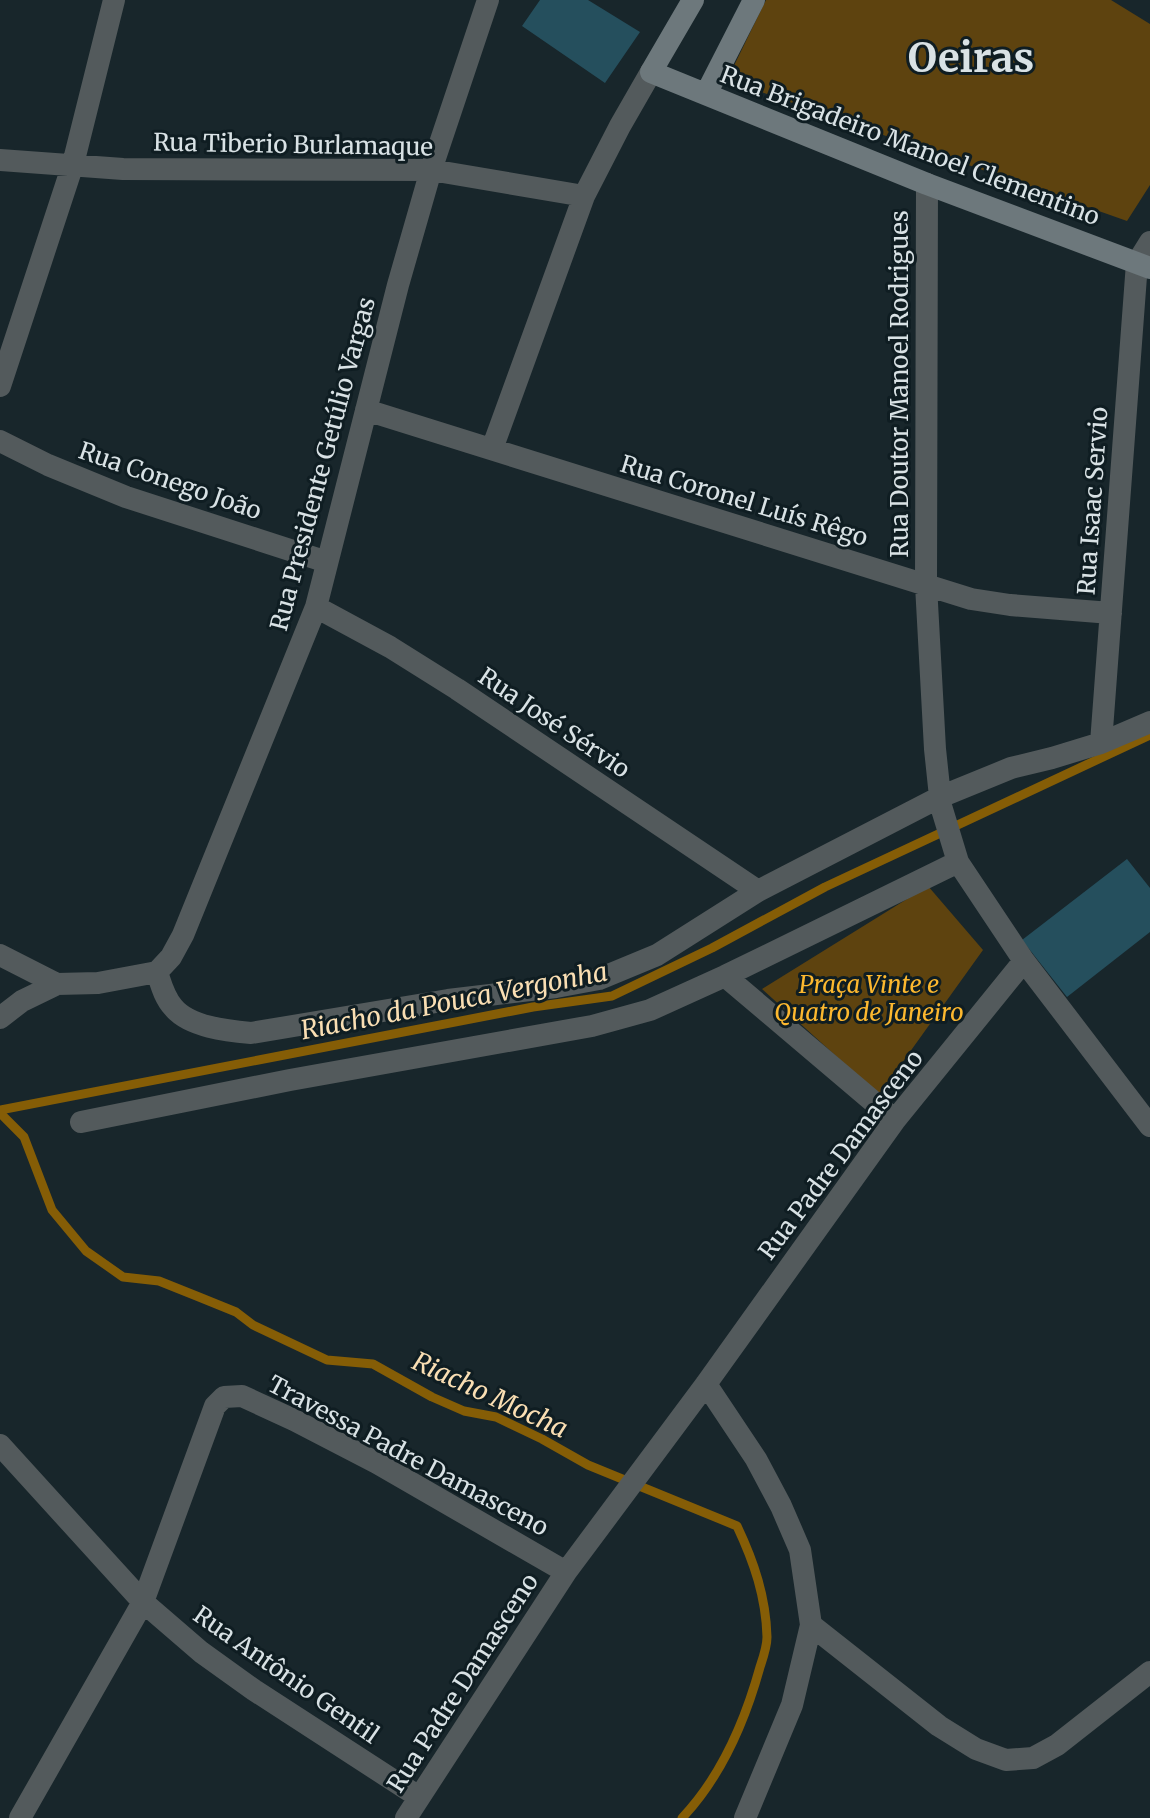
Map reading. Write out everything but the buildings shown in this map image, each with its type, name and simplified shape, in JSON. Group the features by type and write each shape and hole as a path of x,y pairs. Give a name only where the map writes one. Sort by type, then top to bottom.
{"main road":[{"path":"651,72 693,0"},
{"path":"706,94 754,0"},
{"name":"Rua Brigadeiro Manoel Clementino","path":"651,72 927,184 1144,265"}],"street":[{"path":"0,386 73,164 114,0"},
{"name":"Rua Presidente Getúlio Vargas","path":"157,972 171,957 183,935 316,607 398,285 431,170 488,0"},
{"path":"492,449 584,196 651,72"},
{"name":"Rua Tiberio Burlamaque","path":"0,160 123,169 431,170 584,196"},
{"name":"Rua Doutor Manoel Rodrigues","path":"927,184 926,585 941,801 956,854 1024,961 1150,1126"},
{"path":"1144,265 1150,242"},
{"name":"Rua Isaac Servio","path":"1101,743 1144,265"},
{"name":"Rua Coronel Luís Rêgo","path":"366,410 971,599 1111,613"},
{"name":"Rua Conego João","path":"0,441 48,465 126,497 327,562"},
{"name":"Rua José Sérvio","path":"316,607 390,647 457,689 758,891"},
{"path":"0,1018 22,1001 57,984 98,983 157,972 163,992 174,1009 219,1030 251,1033 448,1000 599,979 657,955 758,891 1011,768 1101,743 1150,722"},
{"path":"81,1122 592,1026 650,1010 725,976 956,854"},
{"path":"0,955 57,984"},
{"name":"Rua Padre Damasceno","path":"406,1818 566,1572 706,1384 895,1120 1024,961"},
{"path":"725,976 895,1120"},
{"path":"706,1384 756,1459 781,1506 800,1550 811,1625 792,1705 745,1818"},
{"name":"Travessa Padre Damasceno","path":"143,1602 215,1406 224,1397 242,1396 294,1420 377,1463 566,1572"},
{"name":"Rua Antônio Gentil","path":"0,1445 143,1602 201,1652 419,1797"},
{"path":"20,1818 143,1602"},
{"path":"811,1625 939,1726 976,1749 1006,1760 1033,1758 1057,1745 1150,1672"}],"green space":[{"path":"766,0 1111,0 1150,24 1150,185 1127,221 727,80"},
{"name":"Praça Vinte e Quatro de Janeiro","path":"928,886 983,950 879,1095 762,989"}],"waterway":[{"name":"Riacho da Pouca Vergonha","path":"0,1110 533,1007 612,996 712,948 825,887 1150,735"},
{"name":"Riacho Mocha","path":"0,1113 24,1137 52,1210 86,1251 123,1277 159,1281 236,1312 253,1325 327,1360 373,1364 432,1397 464,1411 496,1417 588,1465 737,1526 762,1594 767,1637 764,1656 730,1747 709,1785 682,1818"}],"district":[{"name":"Oeiras","path":"971,58"}]}
